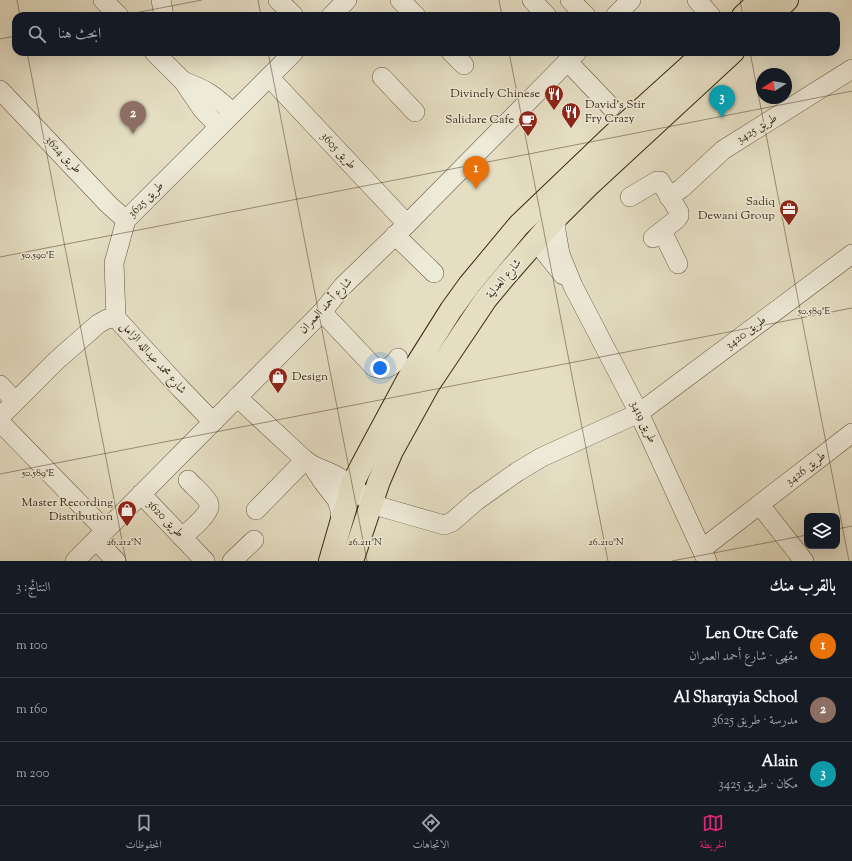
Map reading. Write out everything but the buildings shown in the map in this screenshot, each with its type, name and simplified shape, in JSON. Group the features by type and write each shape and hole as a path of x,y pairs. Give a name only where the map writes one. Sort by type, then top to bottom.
{"main road":[{"path":"747,12 760,0"},
{"path":"775,12 787,0"},
{"name":"شارع العدلية","path":"330,561 352,485 391,408 451,310 514,230 611,137 701,56"},
{"name":"شارع العدلية","path":"352,561 379,481 392,451 430,384 486,299 556,218 588,186 729,56"},
{"path":"538,239 537,235 539,225 565,191 566,181"}],"street":[{"path":"103,0 115,12"},
{"path":"160,0 163,12"},
{"path":"278,0 290,12"},
{"path":"335,12 347,0"},
{"path":"400,0 412,12"},
{"path":"532,0 543,12"},
{"path":"570,0 582,12"},
{"path":"619,12 631,0"},
{"path":"697,0 708,12"},
{"path":"162,56 183,81 202,109 219,127"},
{"name":"طريق 3625","path":"116,318 114,263 126,220 290,56"},
{"path":"572,56 611,107"},
{"name":"شارع أحمد العمران","path":"75,561 322,312 343,286 572,56"},
{"name":"طريق 3425","path":"669,197 682,188 723,150 852,69"},
{"name":"طريق 3605","path":"269,77 401,229 434,273"},
{"path":"382,77 415,112"},
{"path":"183,81 210,93 233,113"},
{"name":"طريق 3624","path":"0,90 126,220"},
{"path":"630,196 657,181 661,183 679,216 657,235 678,264"},
{"name":"طريق 3419","path":"556,218 556,231 560,254 573,286 639,413 705,555"},
{"name":"طريق 3419","path":"538,239 550,260 573,286"},
{"name":"طريق 3420","path":"371,504 444,525 452,522 476,501 517,472 542,457 639,413 852,254"},
{"path":"322,312 374,367 386,369 395,364 398,358"},
{"name":"شارع محمد عبدالله الزامل","path":"0,417 15,401 98,324 107,319 116,318 180,388 214,422"},
{"path":"0,385 15,401"},
{"path":"237,398 309,463 337,500 341,522"},
{"path":"0,422 100,535 116,561"},
{"name":"طريق 3426","path":"705,555 760,505 852,433"},
{"path":"309,463 352,485 371,504"},
{"path":"256,510 309,463"},
{"path":"182,537 207,514 209,508 208,502 188,480"},
{"name":"طريق 3620","path":"141,494 205,561"},
{"path":"760,505 804,561"},
{"path":"232,561 254,540"}],"place":[{"name":"Divinely Chinese","path":"554,111"},
{"name":"Alain","path":"722,118"},
{"name":"David's Stir Fry Crazy","path":"571,129"},
{"name":"Al Sharqyia School","path":"133,134"},
{"name":"Salidare Cafe","path":"528,137"},
{"name":"Len Otre Cafe","path":"476,189"},
{"name":"Sadiq Dewani Group","path":"789,226"},
{"name":"Design","path":"278,394"},
{"name":"Master Recording Distribution","path":"127,527"}]}
